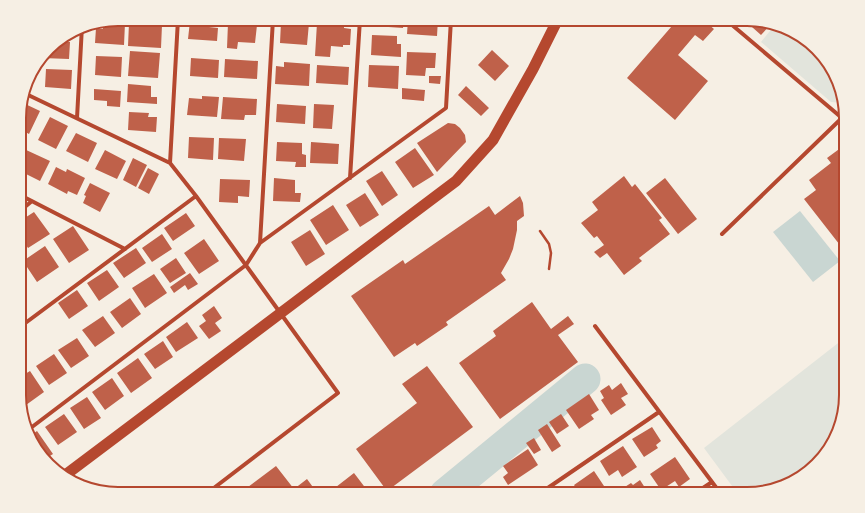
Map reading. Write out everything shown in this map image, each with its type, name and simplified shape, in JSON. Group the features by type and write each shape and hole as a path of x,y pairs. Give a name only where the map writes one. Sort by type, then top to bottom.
{"highway":[{"path":"69,473 456,181 493,140 533,69 554,26"}],"street":[{"path":"170,163 178,26"},
{"path":"260,243 273,26"},
{"path":"350,178 360,26"},
{"path":"32,427 246,265 260,243 446,108 452,26"},
{"path":"733,26 839,115"},
{"path":"77,118 82,34"},
{"path":"29,95 170,163 196,196 338,393 216,487"},
{"path":"722,234 839,121"},
{"path":"26,323 196,196"},
{"path":"26,198 125,249"},
{"path":"26,206 32,201"},
{"path":"595,326 716,487"},
{"path":"549,487 659,412"},
{"path":"704,487 712,482"}],"path":[{"path":"540,231 550,244 551,254 549,269"}],"shaded area":[{"path":"771,29 793,38 803,45 820,62 827,72 836,94 837,103 831,102 761,42"},
{"path":"800,211 839,260 839,262 813,282 773,232"},
{"path":"839,342 839,401 836,419 827,441 812,460 803,468 793,475 771,484 753,487 733,487 704,448"}],"building":[{"path":"112,26 125,26 124,45 95,43 96,29 103,29 103,28"},
{"path":"129,26 162,26 161,48 128,46"},
{"path":"189,26 218,28 217,41 188,39"},
{"path":"228,26 257,26 255,43 238,42 237,49 227,48"},
{"path":"281,26 309,26 307,45 280,43"},
{"path":"317,26 344,26 344,28 351,29 350,45 343,45 343,47 331,46 330,57 315,56"},
{"path":"374,26 403,26 403,28"},
{"path":"408,26 438,26 437,36 407,34"},
{"path":"672,26 710,26 714,29 703,41 695,35 678,55 708,81 675,120 627,78"},
{"path":"751,26 767,28 761,35"},
{"path":"372,35 397,36 397,44 401,44 401,57 371,55"},
{"path":"67,42 70,42 69,59 48,58"},
{"path":"492,50 509,66 495,81 478,65"},
{"path":"130,51 160,53 158,78 128,76"},
{"path":"407,52 436,53 435,68 426,68 425,76 406,75"},
{"path":"96,56 122,57 121,77 95,75"},
{"path":"191,58 219,60 218,78 190,76"},
{"path":"225,59 258,61 257,79 224,77"},
{"path":"284,62 310,64 309,86 275,84 276,66 284,67"},
{"path":"317,65 349,67 348,85 316,83"},
{"path":"369,65 399,66 398,89 368,87"},
{"path":"46,69 72,70 71,89 45,87"},
{"path":"429,76 441,76 440,84 429,83"},
{"path":"128,84 151,86 151,97 157,97 157,104 127,102"},
{"path":"466,86 489,108 481,116 458,95"},
{"path":"402,88 425,90 424,101 402,99"},
{"path":"94,89 121,91 120,107 107,106 107,101 94,100"},
{"path":"202,96 219,97 217,117 187,115 189,98 202,99"},
{"path":"223,97 257,99 256,115 245,115 244,120 221,119"},
{"path":"277,104 306,106 305,124 276,122"},
{"path":"314,104 334,105 332,129 313,128"},
{"path":"27,105 40,111 29,134 26,132"},
{"path":"129,112 149,113 148,117 157,117 156,132 128,130"},
{"path":"50,117 68,126 56,149 38,140"},
{"path":"448,123 455,124 460,128 465,135 466,142 437,172 417,143"},
{"path":"76,133 97,143 88,162 66,151"},
{"path":"189,137 214,138 213,160 188,158"},
{"path":"219,138 246,139 244,161 218,159"},
{"path":"277,142 302,143 302,154 306,155 306,167 295,167 296,162 276,161"},
{"path":"311,142 339,144 338,164 310,163"},
{"path":"415,148 434,175 413,188 395,162"},
{"path":"839,149 839,244 804,199 816,190 809,180 831,163 827,158"},
{"path":"26,150 50,161 40,181 26,174"},
{"path":"105,150 126,161 117,179 95,169"},
{"path":"133,158 147,165 136,187 123,180"},
{"path":"56,167 66,172 67,169 85,178 77,195 68,191 67,194 48,184"},
{"path":"148,168 159,174 149,194 138,188"},
{"path":"382,171 398,195 382,206 366,181"},
{"path":"624,176 632,187 635,184 662,218 659,220 670,234 639,258 642,261 624,275 607,253 600,258 594,252 604,245 597,236 594,238 581,223 598,210 592,202"},
{"path":"274,178 295,180 295,193 301,193 300,202 273,201"},
{"path":"665,178 697,219 678,234 646,193"},
{"path":"220,179 250,180 249,197 238,196 238,203 219,202"},
{"path":"90,183 110,193 100,212 83,203 86,196 84,195"},
{"path":"365,193 379,215 360,227 346,205"},
{"path":"520,196 523,203 524,216 517,221 517,230 513,249 501,273 506,280 446,322 448,325 417,346 415,343 394,357 351,296 403,260 405,264 489,206 495,215"},
{"path":"333,205 349,230 326,245 310,220"},
{"path":"34,212 50,234 28,248 26,245 26,217"},
{"path":"186,213 195,226 173,241 164,228"},
{"path":"73,226 89,250 69,263 53,239"},
{"path":"310,230 325,254 306,266 291,242"},
{"path":"162,234 172,249 152,262 142,248"},
{"path":"204,239 219,261 199,274 184,253"},
{"path":"45,246 59,267 37,282 26,266 26,259"},
{"path":"136,248 146,263 124,278 113,263"},
{"path":"176,258 186,273 170,283 160,269"},
{"path":"107,270 119,287 99,301 87,283"},
{"path":"190,273 198,284 188,290 185,285 174,293 170,287"},
{"path":"154,274 167,293 145,308 132,288"},
{"path":"77,290 88,306 69,319 58,303"},
{"path":"130,298 141,314 122,328 110,312"},
{"path":"532,302 551,329 568,316 574,324 558,335 578,362 500,419 459,363 496,336 493,331"},
{"path":"214,306 222,318 215,323 221,331 209,339 199,326 206,321 202,315"},
{"path":"103,316 115,333 95,347 82,330"},
{"path":"187,322 198,338 176,352 166,337"},
{"path":"77,338 89,356 71,368 58,350"},
{"path":"163,341 173,357 155,369 144,354"},
{"path":"54,354 67,373 49,385 36,366"},
{"path":"138,358 152,378 131,393 117,373"},
{"path":"427,366 473,427 392,487 384,487 356,449 417,403 402,384"},
{"path":"30,371 44,392 27,404 26,395 26,373"},
{"path":"112,378 124,396 105,410 92,392"},
{"path":"621,383 628,394 621,398 626,405 611,415 601,400 604,398 600,391 609,385 612,390"},
{"path":"589,394 599,410 591,415 594,419 579,429 566,410"},
{"path":"87,397 101,418 84,429 70,408"},
{"path":"64,414 77,432 58,445 45,427"},
{"path":"561,414 569,426 557,434 549,422"},
{"path":"547,424 561,446 552,452 538,430"},
{"path":"652,427 661,441 656,445 658,448 644,457 632,439"},
{"path":"37,431 53,454 49,456 38,441 34,433"},
{"path":"534,438 541,450 534,454 526,443"},
{"path":"623,446 637,467 622,477 618,470 609,476 600,461"},
{"path":"528,449 538,465 508,485 503,477 508,473 503,466"},
{"path":"675,457 690,479 679,487 675,481 666,487 659,487 650,474"},
{"path":"276,466 292,487 248,487"},
{"path":"594,471 605,487 575,487 574,485"},
{"path":"354,473 365,487 336,487"},
{"path":"307,479 313,487 297,487"},
{"path":"640,480 644,487 625,487 631,483 633,485"}],"waterway":[{"path":"454,487 585,379"}]}
